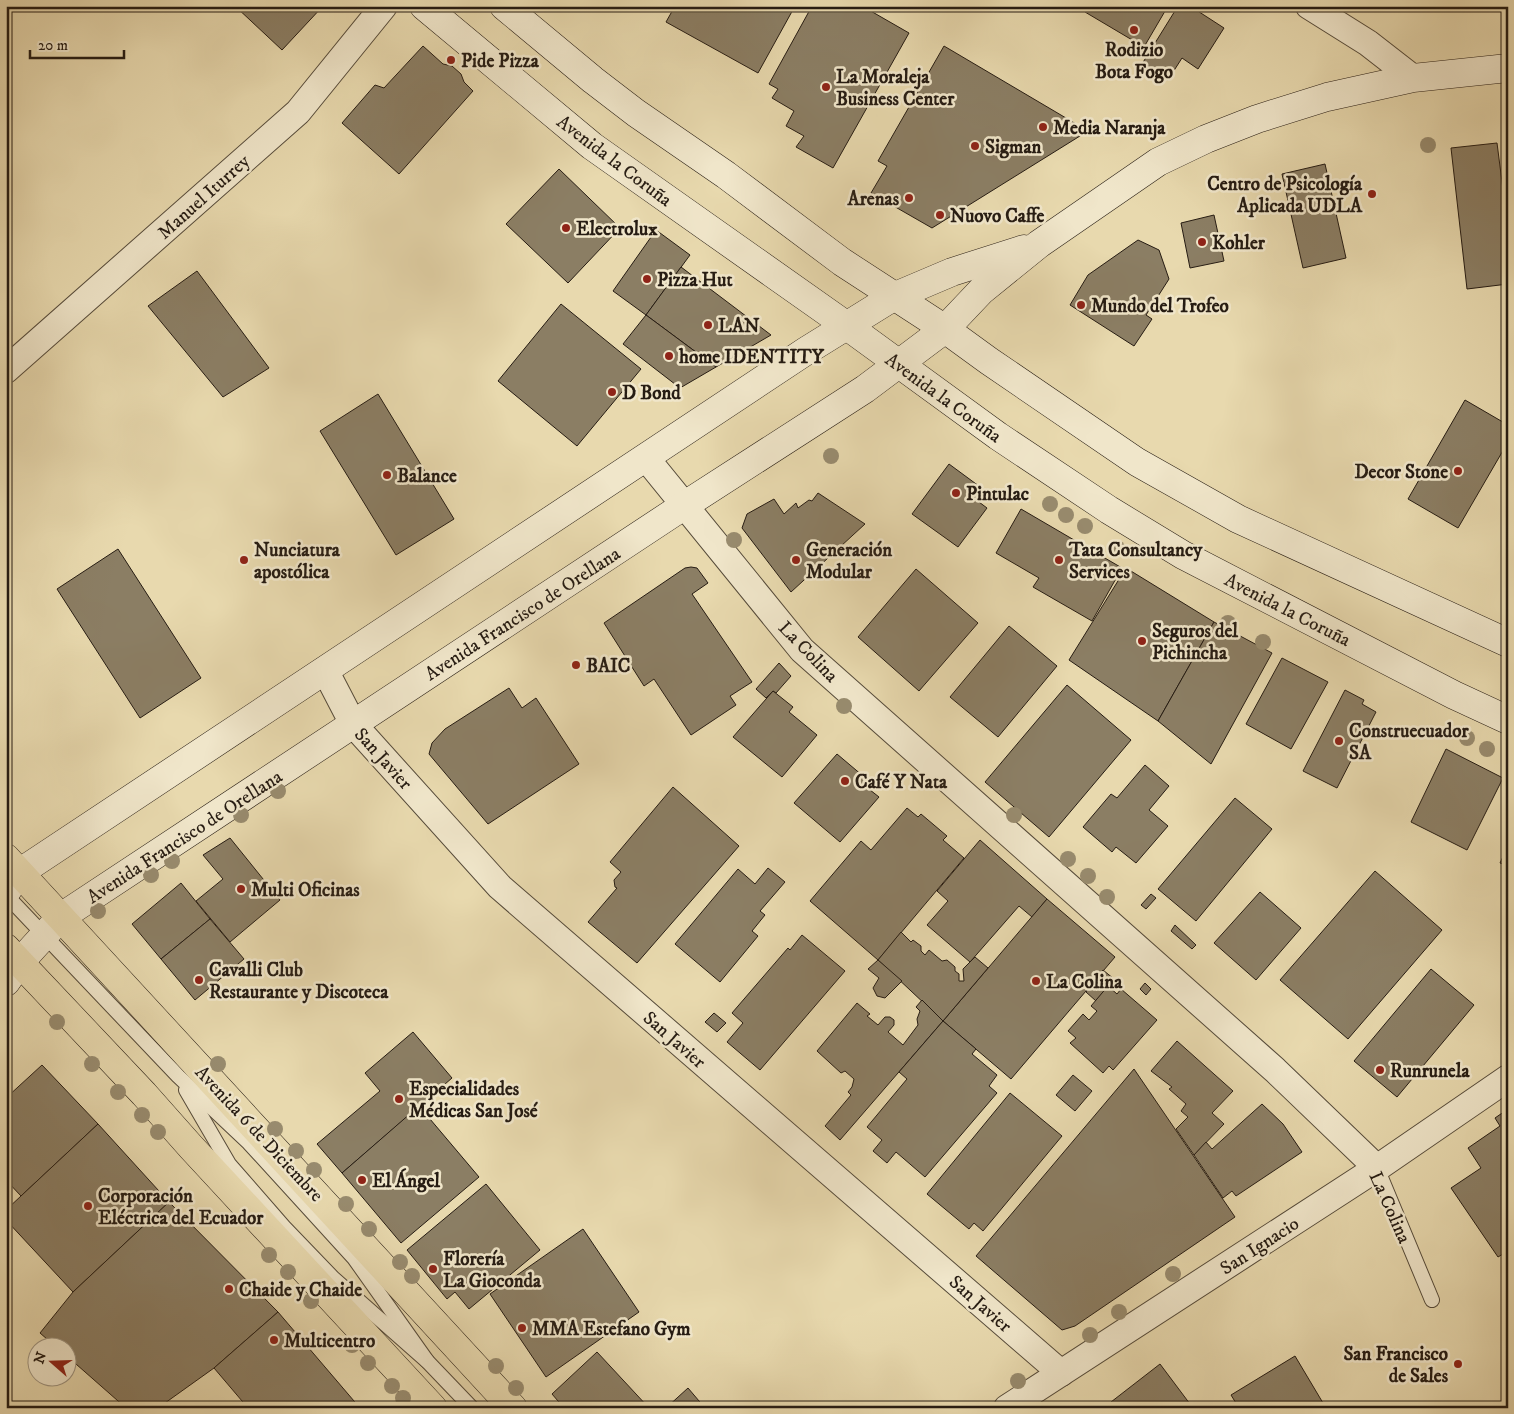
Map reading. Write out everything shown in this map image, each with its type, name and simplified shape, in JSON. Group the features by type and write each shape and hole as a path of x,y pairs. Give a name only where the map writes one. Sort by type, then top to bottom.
{"main road":[{"name":"Avenida la Coruña","path":"424,6 592,146 847,326 998,436 1109,510 1182,555 1454,695 1508,720"},
{"path":"504,6 636,112 726,175 842,262 893,297 945,329 988,361 1137,462 1238,519 1508,643"},
{"name":"Avenida Francisco de Orellana","path":"11,964 53,926 353,724 865,389 945,329 981,291 1039,244 1158,162 1206,139 1292,107 1327,97 1413,78 1508,68"},
{"name":"Avenida Francisco de Orellana","path":"10,879 806,350 893,297 952,272 1039,244"},
{"name":"Avenida 6 de Diciembre","path":"10,879 513,1408"},
{"path":"11,964 144,1094 433,1408"}],"street":[{"name":"Manuel Iturrey","path":"6,370 298,112 384,6"},
{"path":"1308,6 1368,43 1413,78"},
{"name":"La Colina","path":"646,458 802,650 1276,1070 1377,1168"},
{"name":"San Javier","path":"325,670 353,724 500,887 1061,1373"},
{"name":"San Ignacio","path":"1007,1408 1377,1168 1508,1078"}],"lane":[{"path":"53,926 178,1076 249,1143 354,1258 427,1360"},
{"path":"178,1076 229,1164 284,1227 333,1278 427,1360 472,1408"},
{"name":"La Colina","path":"1377,1168 1432,1300"}],"building":[{"path":"235,6 323,6 282,50"},
{"path":"675,6 795,6 758,73 666,22"},
{"name":"La Moraleja Business Center","path":"812,6 862,6 909,33 833,168 796,147 804,136 786,126 794,111 772,98 778,89 769,84"},
{"name":"Rodizio Bota Fogo","path":"1089,6 1168,6 1144,47 1085,12"},
{"path":"1178,6 1190,6 1224,28 1198,69 1182,58 1168,80 1142,64"},
{"path":"423,46 443,64 452,66 461,74 464,82 473,91 399,174 342,123 375,85 384,88"},
{"name":"Sigman","path":"944,46 1088,131 932,228 871,193 887,166 878,161"},
{"path":"1497,143 1508,229 1508,284 1467,289 1451,148"},
{"path":"1325,164 1346,258 1303,268 1282,174"},
{"path":"559,169 620,228 568,283 506,224"},
{"name":"Kohler","path":"1214,215 1224,261 1190,268 1181,223"},
{"name":"Pizza Hut","path":"656,230 690,255 646,315 613,291"},
{"path":"1138,240 1159,250 1169,279 1146,315 1152,319 1134,346 1070,305 1088,275"},
{"name":"LAN","path":"681,267 771,335 716,367 646,315"},
{"path":"197,271 269,368 223,397 148,306"},
{"path":"561,304 641,369 577,446 498,381"},
{"name":"home IDENTITY","path":"646,315 716,367 680,388 623,344"},
{"name":"Balance","path":"378,394 454,519 396,555 320,431"},
{"name":"Decor Stone","path":"1465,400 1508,425 1508,442 1458,528 1408,499"},
{"path":"949,464 987,492 979,502 987,508 958,547 912,514"},
{"name":"Generación Modular","path":"818,493 865,524 791,592 742,528 747,514 774,499 784,514 796,503 798,508 809,500 812,501"},
{"name":"Tata Consultancy Services","path":"1021,509 1122,568 1092,621 1033,587 1039,578 996,553"},
{"path":"118,549 201,678 140,718 57,589"},
{"path":"685,568 697,568 708,583 692,594 752,682 730,696 736,705 691,735 654,679 644,686 604,623"},
{"name":"Seguros del Pichincha","path":"1126,568 1214,622 1158,721 1069,660"},
{"path":"916,569 978,623 919,691 858,637"},
{"path":"1214,622 1272,653 1211,764 1158,721"},
{"path":"1009,626 1057,666 998,737 950,697"},
{"path":"1282,658 1328,682 1291,749 1246,724"},
{"path":"779,663 791,676 776,693 773,691 766,698 756,689"},
{"path":"1067,685 1131,740 1049,837 985,782"},
{"path":"509,688 522,708 536,698 579,764 488,824 429,754 432,743 445,729"},
{"name":"Construecuador SA","path":"1345,690 1364,700 1362,704 1376,712 1337,788 1303,771"},
{"path":"773,691 793,707 789,712 817,735 782,777 733,737"},
{"path":"1446,749 1503,778 1467,850 1411,822"},
{"path":"837,754 869,781 865,786 879,797 840,842 794,803"},
{"path":"1145,765 1169,786 1149,810 1168,826 1136,863 1116,847 1112,852 1083,827 1111,794 1117,798"},
{"path":"673,787 739,846 637,963 588,922 617,888 615,887 614,880 621,872 610,862"},
{"path":"1235,798 1272,829 1196,921 1158,889"},
{"path":"907,808 918,817 921,814 947,836 943,840 964,858 878,960 810,901 861,841 871,850"},
{"name":"Multi Oficinas","path":"230,838 280,900 230,942 196,901 223,879 203,855"},
{"path":"980,840 1047,899 1032,917 1019,906 970,962 927,925 948,901 937,891"},
{"path":"1508,846 1508,866 1500,863"},
{"path":"768,868 785,882 760,911 765,915 752,931 758,936 720,982 675,944 738,869 755,884"},
{"path":"1375,871 1442,930 1348,1039 1280,980"},
{"path":"181,883 210,919 161,959 132,924"},
{"path":"1260,892 1301,928 1256,980 1214,943"},
{"path":"1151,894 1156,898 1146,909 1141,905"},
{"name":"La Colina","path":"1047,899 1115,957 1011,1079 943,1021"},
{"name":"Cavalli Club Restaurante y Discoteca","path":"210,919 244,959 195,1000 161,959"},
{"path":"1175,925 1196,945 1192,949 1171,931"},
{"path":"901,932 911,942 913,940 921,946 921,951 925,955 929,950 942,961 947,960 955,967 955,971 959,974 959,981 964,981 963,969 975,957 988,968 943,1021 878,960"},
{"path":"802,935 845,971 760,1070 727,1042 743,1023 732,1013 788,948 790,950"},
{"path":"878,960 902,981 885,998 877,996 873,988 879,978 868,969"},
{"path":"1431,969 1474,1005 1397,1097 1354,1061"},
{"path":"1103,970 1114,979 1096,1001 1086,992"},
{"path":"1145,983 1151,989 1146,995 1140,989"},
{"path":"1108,986 1117,994 1121,989 1157,1020 1113,1070 1109,1066 1103,1073 1070,1043 1076,1038 1068,1031 1083,1014 1089,1020 1097,1011 1091,1006"},
{"path":"922,1000 943,1021 840,1140 825,1126 851,1095 848,1092 852,1087 854,1079 845,1071 841,1073 817,1051 857,1003 870,1014 867,1016 878,1025 885,1017 890,1017 894,1020 894,1025 888,1032 903,1045 918,1025 917,1019 920,1011 916,1007"},
{"path":"714,1013 726,1023 717,1032 705,1022"},
{"path":"943,1021 976,1049 972,1054 997,1075 989,1086 997,1093 925,1177 896,1152 887,1163 873,1151 882,1140 867,1127 907,1079 899,1072"},
{"name":"Especialidades Médicas San José","path":"413,1032 452,1078 342,1173 317,1144 380,1091 365,1073"},
{"path":"1177,1041 1233,1091 1212,1113 1224,1124 1194,1155 1176,1129 1188,1117 1181,1111 1186,1104 1169,1089 1172,1087 1151,1071"},
{"path":"42,1065 98,1124 21,1196 6,1180 6,1098"},
{"path":"1134,1069 1235,1217 1075,1326 1062,1330 976,1256"},
{"path":"1073,1075 1092,1091 1075,1111 1056,1095"},
{"path":"1010,1093 1062,1136 983,1231 974,1223 969,1229 927,1194"},
{"path":"1262,1104 1283,1124 1302,1152 1236,1196 1232,1191 1223,1198 1194,1155 1206,1142 1212,1149"},
{"path":"419,1106 479,1177 401,1243 342,1173"},
{"path":"1508,1109 1508,1251 1498,1257 1451,1188 1481,1168 1468,1148 1500,1126 1495,1118"},
{"name":"Corporación Eléctrica del Ecuador","path":"98,1124 169,1202 73,1292 6,1220 6,1210"},
{"path":"486,1184 540,1250 469,1309 455,1292 447,1299 407,1250"},
{"path":"169,1202 278,1312 214,1368 158,1408 126,1408 78,1366 78,1336 43,1336 40,1333 73,1292"},
{"path":"583,1229 639,1312 546,1377 490,1294"},
{"name":"Multicentro","path":"278,1312 360,1408 248,1408 214,1368"},
{"path":"597,1352 649,1408 564,1408 552,1394"},
{"path":"1295,1356 1326,1408 1239,1408 1231,1395"},
{"path":"1160,1364 1193,1408 1116,1408 1111,1402"},
{"path":"688,1388 705,1408 666,1408"}],"place":[{"name":"Rodizio Bota Fogo","path":"1134,30"},
{"name":"Pide Pizza","path":"451,60"},
{"name":"La Moraleja Business Center","path":"826,87"},
{"name":"Media Naranja","path":"1043,127"},
{"name":"Sigman","path":"975,146"},
{"name":"Centro de Psicología Aplicada UDLA","path":"1372,194"},
{"name":"Arenas","path":"909,198"},
{"name":"Nuovo Caffe","path":"940,215"},
{"name":"Electrolux","path":"566,228"},
{"name":"Kohler","path":"1202,242"},
{"name":"Pizza Hut","path":"647,279"},
{"name":"Mundo del Trofeo","path":"1081,305"},
{"name":"LAN","path":"708,325"},
{"name":"home IDENTITY","path":"669,356"},
{"name":"D Bond","path":"612,392"},
{"name":"Decor Stone","path":"1458,471"},
{"name":"Balance","path":"387,475"},
{"name":"Pintulac","path":"956,493"},
{"name":"Nunciatura apostólica","path":"244,560"},
{"name":"Generación Modular","path":"796,560"},
{"name":"Tata Consultancy Services","path":"1059,560"},
{"name":"Seguros del Pichincha","path":"1142,641"},
{"name":"BAIC","path":"576,665"},
{"name":"Construecuador SA","path":"1339,741"},
{"name":"Café Y Nata","path":"845,781"},
{"name":"Multi Oficinas","path":"241,889"},
{"name":"Cavalli Club Restaurante y Discoteca","path":"199,980"},
{"name":"La Colina","path":"1036,981"},
{"name":"Runrunela","path":"1380,1070"},
{"name":"Especialidades Médicas San José","path":"399,1099"},
{"name":"El Ángel","path":"362,1180"},
{"name":"Corporación Eléctrica del Ecuador","path":"88,1206"},
{"name":"Florería La Gioconda","path":"433,1269"},
{"name":"Chaide y Chaide","path":"229,1289"},
{"name":"MMA Estefano Gym","path":"522,1328"},
{"name":"Multicentro","path":"274,1340"},
{"name":"San Francisco de Sales","path":"1458,1364"}]}
